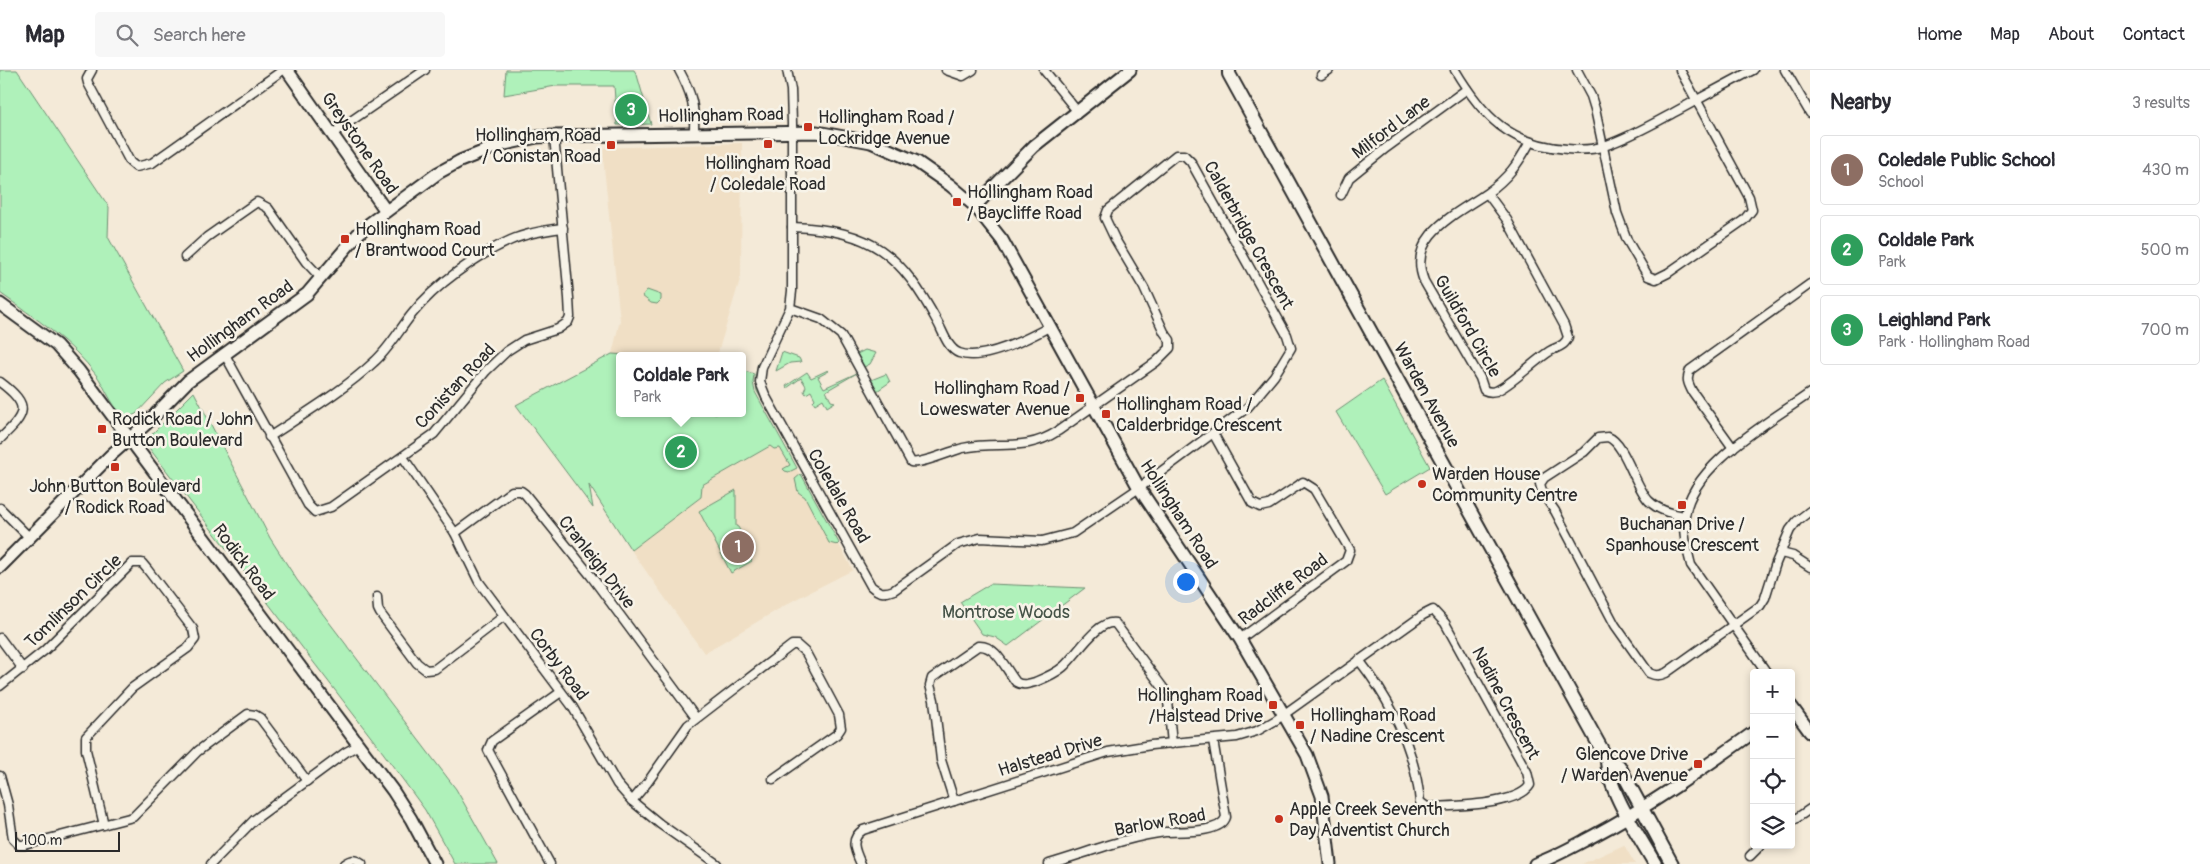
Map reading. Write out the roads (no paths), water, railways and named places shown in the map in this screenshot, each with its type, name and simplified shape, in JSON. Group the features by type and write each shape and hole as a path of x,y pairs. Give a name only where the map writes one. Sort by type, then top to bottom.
{"main road":[{"name":"Warden Avenue","path":"1227,71 1607,759 1607,773 1636,832 1655,864"},
{"name":"Warden Avenue","path":"1607,759 1619,766 1672,864"}],"street":[{"path":"92,70 87,79 88,83 130,162 136,167 152,163 283,70"},
{"name":"Greystone Road","path":"287,70 386,211"},
{"path":"332,134 425,70"},
{"path":"680,70 692,95 694,133"},
{"name":"Coledale Road","path":"787,70 791,90 792,132 793,270 790,308 762,367 760,382 871,586 882,593 894,590 958,544 980,538 1042,541 1073,533 1139,488"},
{"path":"946,70 963,76 973,70"},
{"path":"1044,70 1078,111"},
{"path":"975,206 1034,146 1130,70"},
{"path":"1321,75 1329,70"},
{"path":"1455,70 1466,89 1482,110 1504,128 1530,142 1555,149 1603,146 1634,134 1753,70"},
{"path":"1577,70 1591,96 1617,213 1627,240 1648,276 1656,279 1668,273 1744,220 1752,210 1748,198 1680,70"},
{"path":"1786,70 1810,113"},
{"name":"Milford Lane","path":"1341,195 1349,178 1466,89"},
{"name":"Hollingham Road","path":"0,567 111,454 188,381 224,353 299,301 358,234 386,211 438,173 474,155 521,140 554,136 817,132 871,142 897,152 927,168 975,206 1002,240 1139,488 1240,639 1307,755 1318,782 1325,816 1330,864"},
{"name":"Conistan Road","path":"224,353 308,505 315,512 331,508 434,434 486,371 507,352 524,340 558,329 568,322 570,317 554,136"},
{"name":"Guildford Circle","path":"1487,192 1507,220 1564,325 1568,338 1563,344 1552,350 1506,385 1489,392 1484,390 1480,378 1424,282 1419,260 1423,245 1436,229 1487,192 1504,180 1518,164 1530,142"},
{"name":"Calderbridge Crescent","path":"1093,406 1156,362 1170,348 1170,340 1164,332 1144,288 1105,218 1108,210 1176,155 1184,155 1191,162 1287,335 1291,348 1274,376 1248,407 1139,488"},
{"path":"185,256 207,237 257,202 268,208 306,262 321,278"},
{"path":"792,227 828,229 841,232 867,243 893,258 914,282 948,342 959,353 969,355 997,351 1016,344 1049,327"},
{"path":"269,436 364,372 383,353 412,313 444,283 494,248 512,239 546,230 563,228"},
{"path":"1733,448 1688,383 1690,370 1810,284"},
{"name":"Rodick Road","path":"0,304 49,339 64,353 130,438 359,745 405,809 435,864"},
{"path":"790,308 821,319 841,335 908,459 914,464 970,447 1019,446 1037,441 1058,431 1093,406"},
{"path":"0,382 20,400 23,410 19,420 0,439"},
{"path":"1764,669 1691,565 1686,547 1684,516 1691,492 1712,466 1733,448 1810,392"},
{"name":"Radcliffe Road","path":"1213,433 1252,503 1260,507 1269,505 1303,482 1307,483 1314,489 1350,550 1346,561 1240,639"},
{"path":"1684,516 1672,514 1649,501 1618,446 1608,437 1598,438 1584,452 1544,478 1540,484 1543,494 1555,511 1616,625 1649,673 1660,676 1760,606 1765,598 1786,540 1797,520 1810,511"},
{"name":"Corby Road","path":"403,457 455,533 478,582 582,721 618,784 632,801 660,824 717,864"},
{"name":"Cranleigh Drive","path":"455,533 512,491 521,490 591,576 696,718"},
{"path":"0,508 30,538"},
{"path":"1781,553 1792,556 1810,567"},
{"name":"Tomlinson Circle","path":"0,686 24,668 103,593 126,567 136,562 142,562 148,568 193,629 195,639 188,648 132,688 86,737 86,750 104,825"},
{"path":"377,598 380,613 417,663 426,670 435,669 504,616"},
{"name":"Nadine Crescent","path":"1284,714 1359,660 1426,612 1433,610 1446,623 1527,772 1530,785 1528,789 1517,797 1476,804 1427,807 1420,802 1412,763 1398,721 1387,700 1359,660"},
{"path":"954,801 942,760 934,700 930,685 932,678 978,646 991,649 1016,682 1026,684 1054,674 1072,658 1098,628 1106,623 1115,623 1120,626 1164,689 1168,701 1172,744"},
{"name":"Tomlinson Circle","path":"0,638 24,668"},
{"path":"632,801 647,783 680,734 696,718 783,654 792,645 797,645 802,648 839,716 841,728 837,734 773,779"},
{"path":"550,864 488,750 492,741 561,692"},
{"path":"1795,711 1810,732"},
{"path":"0,776 8,805 13,839 19,845 133,817 198,751 248,714 260,718 307,781"},
{"name":"Halstead Drive","path":"861,864 854,839 863,830 1108,752 1138,746 1237,737 1257,731 1284,714"},
{"path":"1535,864 1565,851 1629,816 1750,735"},
{"name":"Barlow Road","path":"1049,864 1147,836 1208,829 1221,824 1226,817 1213,740"},
{"path":"211,864 254,820 346,752 359,745"},
{"path":"1795,819 1810,809"},
{"path":"1750,856 1757,849"},
{"path":"344,864 352,860 362,864"}],"place":[{"name":"Leighland Park","path":"631,110"},
{"name":"Hollingham Road / Lockridge Avenue","path":"808,127"},
{"name":"Hollingham Road / Coledale Road","path":"768,144"},
{"name":"Hollingham Road / Conistan Road","path":"611,145"},
{"name":"Hollingham Road / Baycliffe Road","path":"957,202"},
{"name":"Hollingham Road / Brantwood Court","path":"345,239"},
{"name":"Hollingham Road / Loweswater Avenue","path":"1080,398"},
{"name":"Hollingham Road / Calderbridge Crescent","path":"1106,414"},
{"name":"Rodick Road / John Button Boulevard","path":"102,429"},
{"name":"Coldale Park","path":"681,452"},
{"name":"John Button Boulevard / Rodick Road","path":"115,467"},
{"name":"Warden House Community Centre","path":"1422,484"},
{"name":"Buchanan Drive / Spanhouse Crescent","path":"1682,505"},
{"name":"Coledale Public School","path":"738,547"},
{"name":"Hollingham Road /Halstead Drive","path":"1273,705"},
{"name":"Hollingham Road / Nadine Crescent","path":"1300,725"},
{"name":"Glencove Drive / Warden Avenue","path":"1698,764"},
{"name":"Apple Creek Seventh Day Adventist Church","path":"1279,819"}],"park label":[{"name":"Montrose Woods","path":"1006,612"}]}
